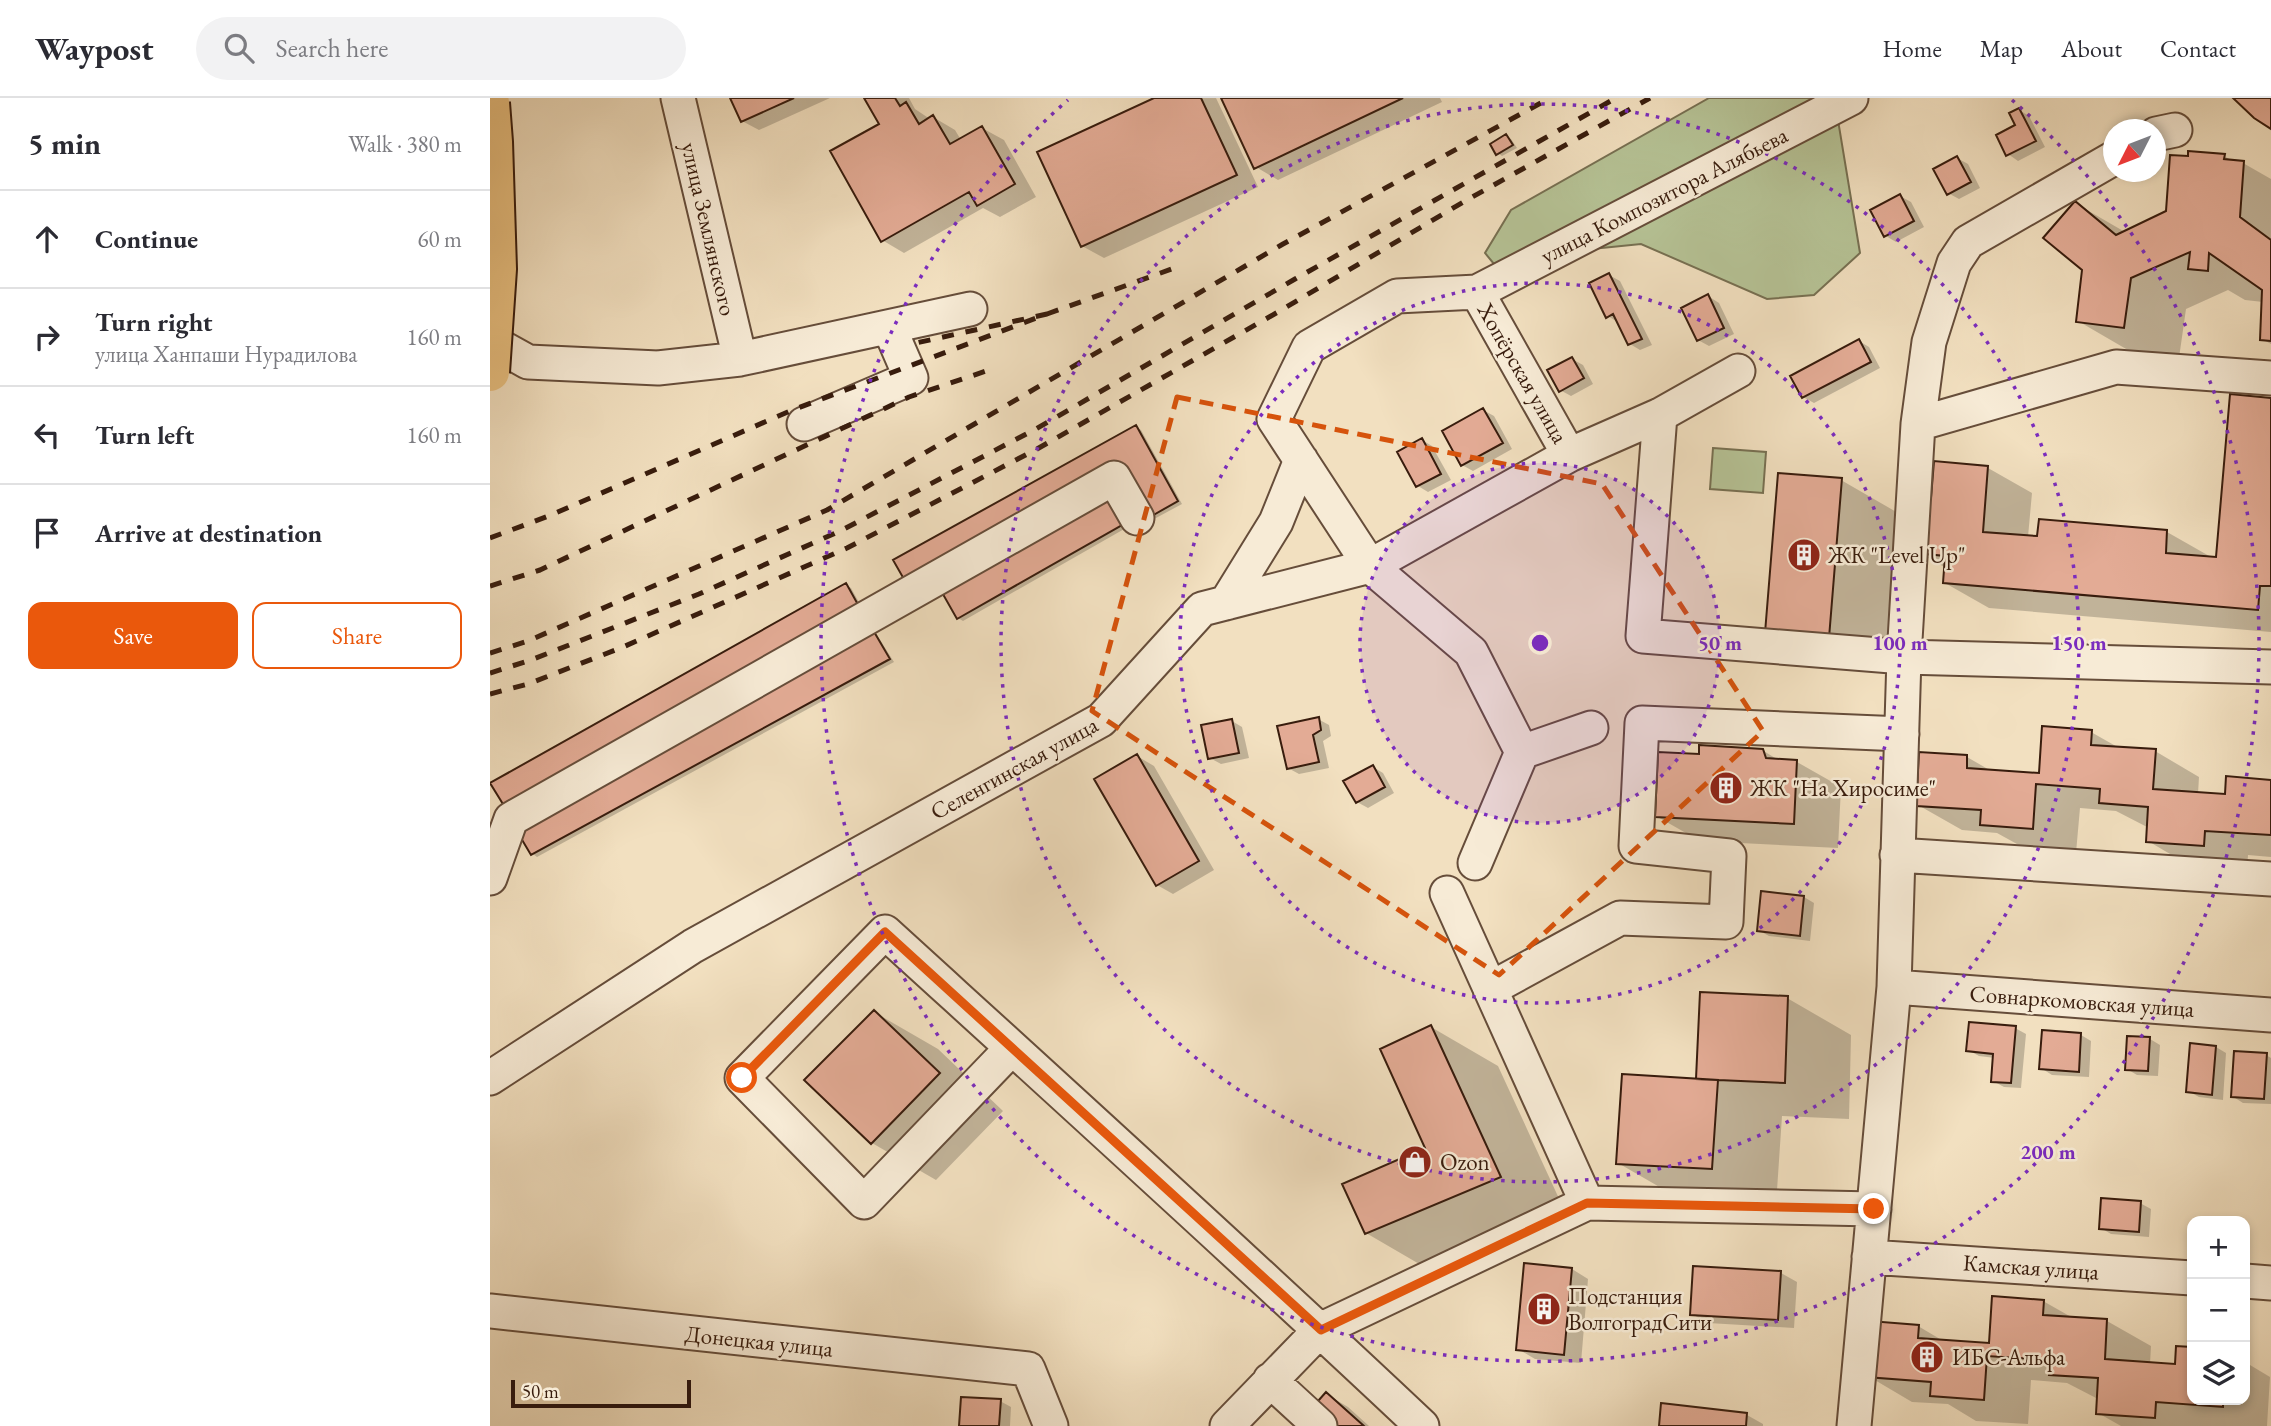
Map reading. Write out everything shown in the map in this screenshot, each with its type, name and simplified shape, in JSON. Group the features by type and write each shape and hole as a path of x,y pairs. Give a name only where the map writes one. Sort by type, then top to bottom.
{"main road":[{"path":"490,103 497,269 490,372"}],"street":[{"name":"улица Землянского","path":"678,98 740,359"},
{"name":"улица Композитора Алябьева","path":"1477,292 1851,98"},
{"path":"1854,1426 1894,987 1904,657 1918,424 1929,342 1954,263 1968,242 2103,164"},
{"path":"1477,292 1397,296 1309,347 1274,419 1370,566 1471,652 1522,752"},
{"name":"Хопёрская улица","path":"1477,292 1569,455"},
{"path":"490,341 528,362 658,368 740,359 970,309"},
{"path":"804,424 911,378 889,327"},
{"path":"1918,424 2116,367 2271,378"},
{"path":"1569,455 1660,415 1738,371"},
{"path":"1660,415 1643,636 1904,657 2271,667"},
{"name":"Селенгинская улица","path":"490,1078 693,946 1101,720 1202,609 1370,566 1569,455"},
{"path":"1226,603 1276,522 1301,460"},
{"path":"490,878 510,819 1114,478 1137,518"},
{"path":"1490,989 1620,918 1726,922 1729,856 1636,846 1642,723 1902,734"},
{"path":"1475,863 1522,752 1591,728"},
{"path":"1898,855 2271,879"},
{"path":"1447,893 1587,1203"},
{"path":"1012,1048 864,1202 742,1078 885,932 1321,1330 1422,1426"},
{"name":"Совнаркомовская улица","path":"1894,987 2271,1015"},
{"path":"1227,1426 1321,1330 1587,1203 1874,1209"},
{"name":"Камская улица","path":"1869,1256 2187,1278"},
{"path":"2250,1281 2271,1283"},
{"name":"Донецкая улица","path":"490,1311 1028,1369 1051,1426"},
{"path":"1270,1380 1320,1426"}],"highlighted area":[{"path":"1177,397 1602,484 1763,731 1499,975 1092,711"}],"green space":[{"path":"1709,98 1819,98 1836,108 1860,253 1814,295 1767,299 1641,244 1572,251 1499,270 1485,253 1511,210"},
{"path":"1713,448 1766,452 1763,493 1710,489"}],"building":[{"path":"730,98 794,98 741,122"},
{"path":"864,98 895,98 900,106 906,102 919,124 933,115 950,144 982,126 1015,184 977,206 969,192 881,242 830,151 879,124"},
{"path":"1154,98 1201,98 1237,175 1081,247 1037,152"},
{"path":"1221,98 1403,98 1254,169"},
{"path":"2233,98 2271,98 2271,129 2254,118"},
{"path":"2019,108 2036,141 2006,156 1996,135 2015,125 2009,113"},
{"path":"1506,134 1513,145 1496,155 1490,144"},
{"path":"2188,151 2225,154 2224,159 2244,161 2240,217 2271,240 2271,341 2260,340 2262,290 2209,253 2208,271 2188,269 2190,252 2131,278 2124,328 2076,322 2082,270 2043,238 2075,201 2116,235 2166,211 2170,155 2188,156"},
{"path":"1957,156 1971,182 1947,195 1933,169"},
{"path":"1900,194 1914,221 1884,237 1870,210"},
{"path":"1609,273 1642,339 1628,345 1613,314 1606,318 1589,283"},
{"path":"1708,294 1724,328 1697,341 1681,308"},
{"path":"1859,339 1871,362 1802,398 1790,376"},
{"path":"1572,357 1584,378 1559,392 1547,370"},
{"path":"2230,394 2271,398 2271,586 2260,586 2258,610 1943,583 1945,556 1916,553 1921,497 1931,498 1934,461 1988,466 1983,532 2037,536 2039,519 2167,530 2166,553 2216,557"},
{"path":"1483,408 1503,443 1461,466 1442,431"},
{"path":"1136,425 1178,501 1150,517 1120,462 905,581 893,560"},
{"path":"1422,438 1441,474 1416,487 1397,452"},
{"name":"ЖК \"Level Up\"","path":"1778,473 1842,478 1829,638 1765,633"},
{"path":"1105,495 1122,525 957,619 940,589"},
{"path":"846,583 861,610 506,809 490,783"},
{"path":"873,630 890,659 531,855 515,828"},
{"path":"1319,717 1321,730 1313,735 1319,762 1287,769 1277,726"},
{"path":"1232,719 1239,753 1208,759 1201,725"},
{"path":"2042,726 2092,730 2091,745 2156,749 2153,789 2225,794 2226,776 2271,780 2271,835 2205,831 2204,846 2146,842 2148,807 2099,803 2100,789 2036,784 2033,829 1980,825 1981,810 1916,806 1919,752 1967,755 1967,768 2039,773"},
{"name":"ЖК \"На Хиросиме\"","path":"1699,745 1763,749 1766,758 1797,760 1794,824 1655,817 1658,752 1699,754"},
{"path":"1137,754 1199,861 1156,886 1094,779"},
{"path":"1373,765 1385,787 1356,803 1343,781"},
{"path":"1761,891 1804,896 1800,936 1757,931"},
{"path":"1700,992 1788,996 1785,1083 1696,1079"},
{"path":"874,1010 940,1073 871,1144 804,1080"},
{"path":"1969,1022 2016,1026 2011,1083 1991,1082 1993,1054 1966,1051"},
{"path":"1431,1025 1501,1177 1365,1234 1342,1184 1425,1148 1380,1049"},
{"path":"2042,1030 2081,1033 2079,1072 2039,1069"},
{"path":"2127,1036 2150,1037 2148,1071 2125,1070"},
{"path":"2190,1043 2216,1046 2212,1095 2186,1092"},
{"path":"2234,1051 2267,1053 2264,1099 2231,1097"},
{"path":"1622,1074 1718,1080 1712,1169 1616,1164"},
{"path":"2101,1198 2141,1201 2139,1232 2099,1229"},
{"name":"Подстанция ВолгоградСити","path":"1524,1263 1572,1268 1564,1355 1516,1350"},
{"path":"1693,1266 1781,1271 1778,1320 1690,1315"},
{"name":"ИБС-Альфа","path":"1992,1296 2044,1300 2043,1315 2107,1319 2105,1359 2175,1364 2176,1346 2187,1347 2187,1404 2156,1402 2155,1418 2096,1414 2098,1378 2049,1375 2050,1360 1987,1356 1984,1400 1930,1396 1931,1382 1866,1377 1870,1321 1919,1325 1918,1338 1989,1343"},
{"path":"1326,1392 1364,1426 1296,1426"},
{"path":"961,1397 1001,1399 999,1426 959,1426"},
{"path":"1661,1403 1747,1413 1746,1426 1659,1426"}],"railway":[{"path":"490,653 528,641 827,510 1283,244 1550,98"},
{"path":"490,673 531,660 699,594 840,531 1034,430 1616,98"},
{"path":"490,694 528,684 623,647 847,548 1037,449 1278,312 1465,201 1650,98"},
{"path":"1047,314 1180,266"},
{"path":"490,538 551,515 790,411 1047,314 916,343"},
{"path":"490,586 540,570 909,397 989,370"}],"place":[{"name":"ЖК \"Level Up\"","path":"1804,555"},
{"name":"ЖК \"На Хиросиме\"","path":"1726,788"},
{"name":"Ozon","path":"1415,1162"},
{"name":"Подстанция ВолгоградСити","path":"1544,1309"},
{"name":"ИБС-Альфа","path":"1927,1357"}],"route":[{"path":"742,1078 885,932 1321,1330 1587,1203 1874,1209"}]}
